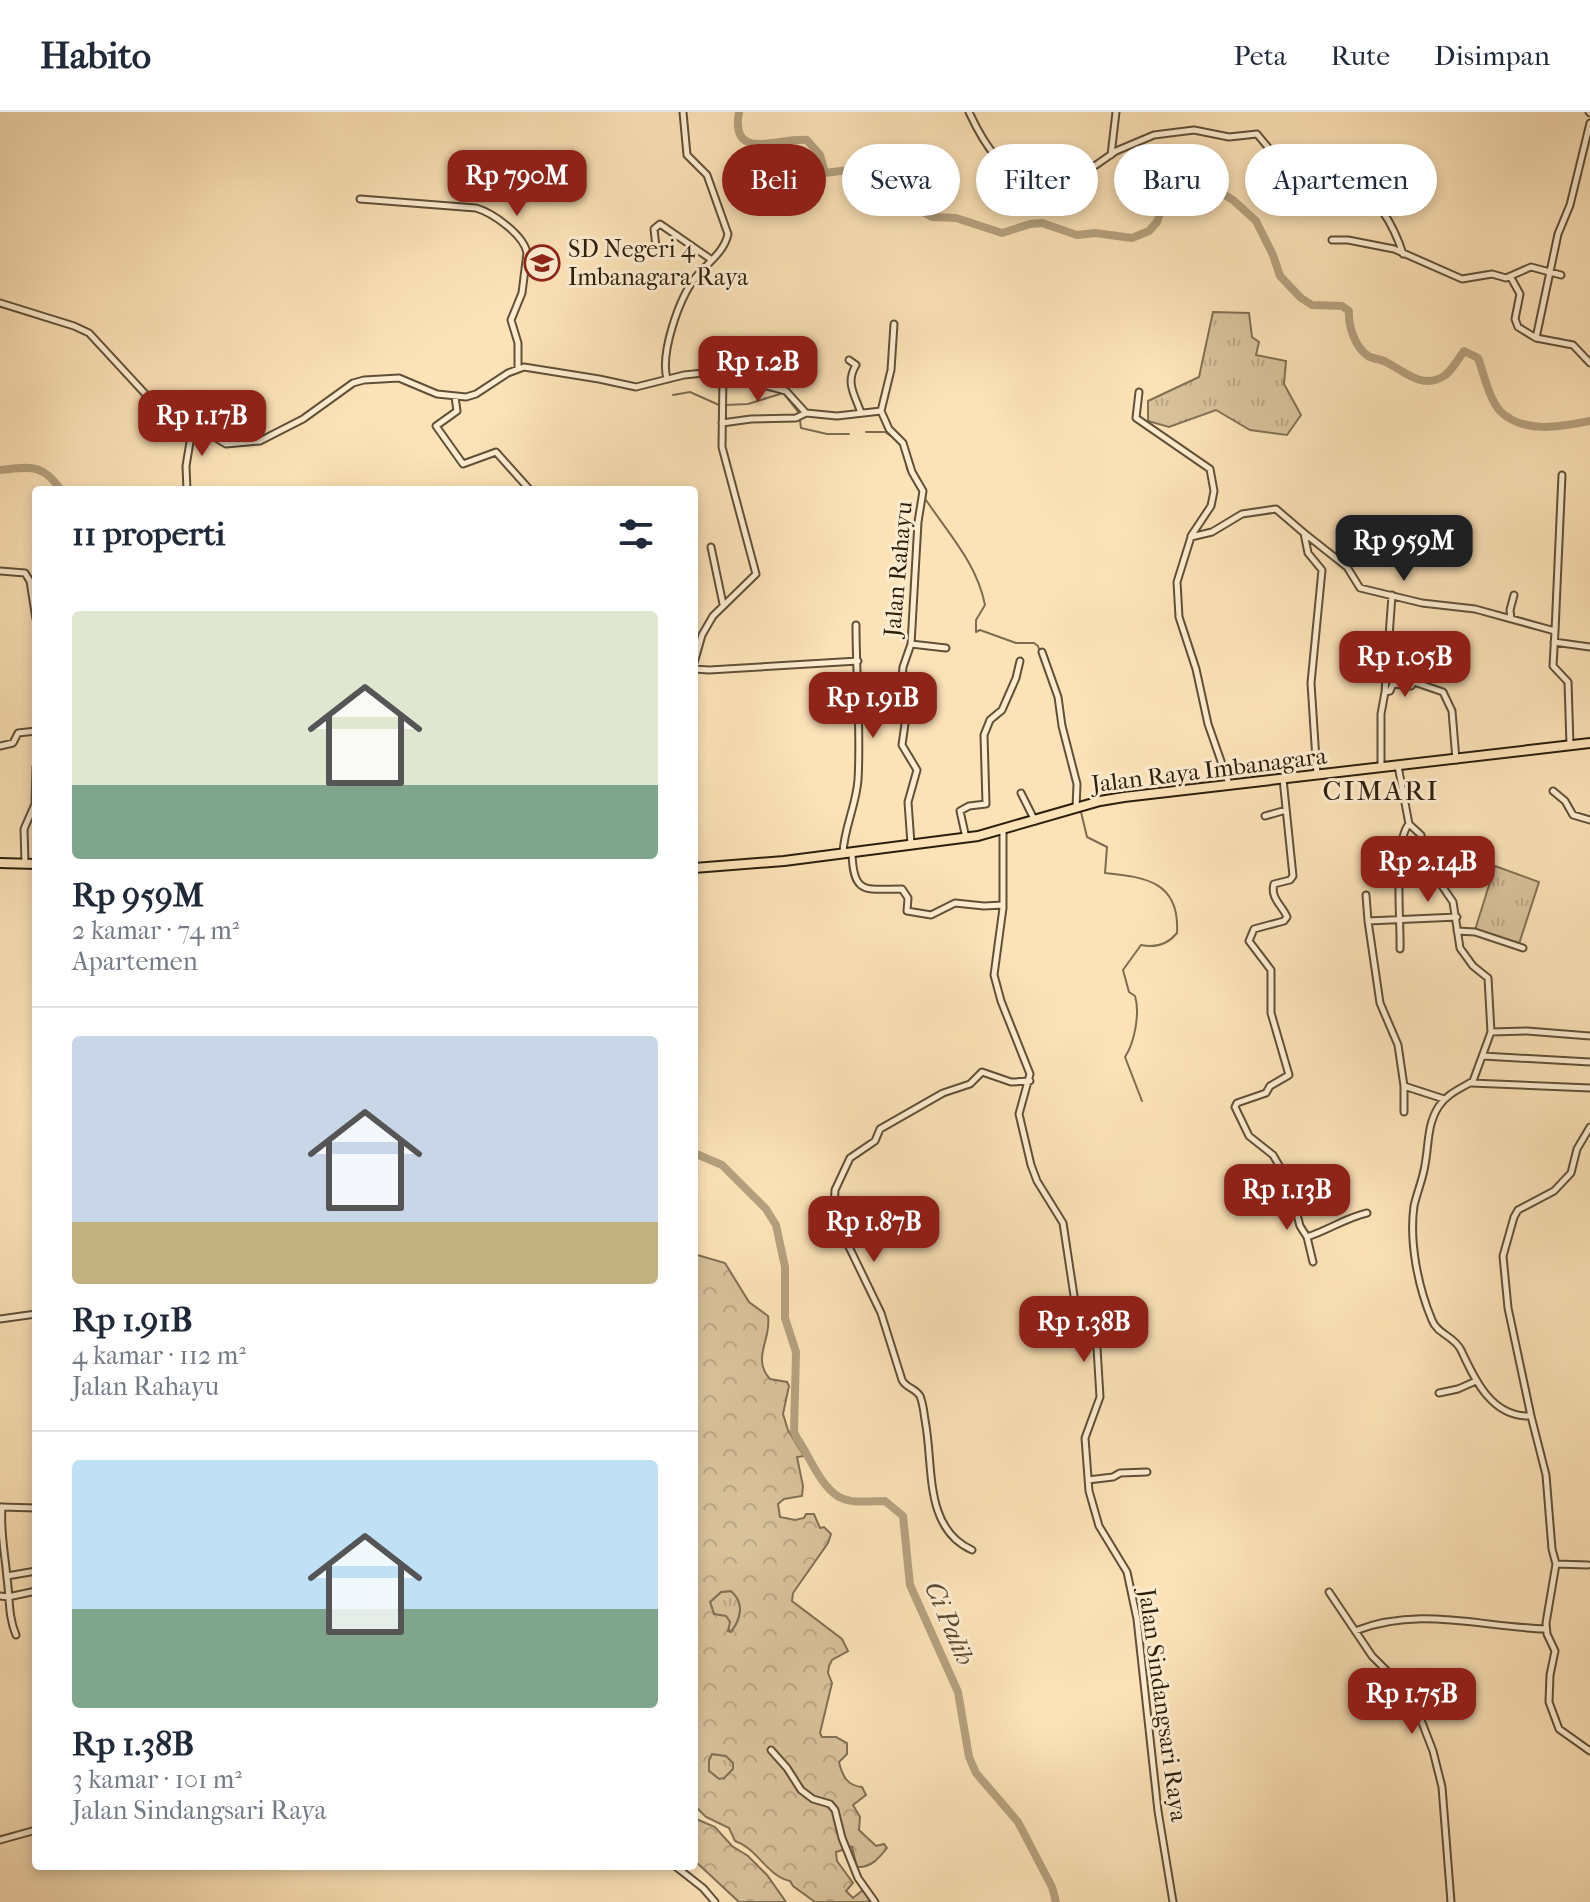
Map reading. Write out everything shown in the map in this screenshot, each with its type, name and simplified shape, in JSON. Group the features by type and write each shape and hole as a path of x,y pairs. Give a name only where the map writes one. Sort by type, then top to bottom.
{"highway":[{"name":"Jalan Raya Imbanagara","path":"698,868 966,838 1003,831 1079,807 1124,797 1590,743"},
{"path":"0,863 32,864"}],"street":[{"path":"667,379 665,362 678,312 693,281 723,248 728,234 707,175 687,155 683,112"},
{"path":"969,112 992,155 1025,180 1040,186 1054,182 1062,174 1096,165 1139,140 1171,131 1200,130 1229,137 1260,135 1271,151 1270,184 1278,197 1299,196 1348,175 1367,191 1382,211 1403,254"},
{"path":"1111,155 1116,112"},
{"path":"1536,338 1558,234 1570,205 1590,123"},
{"path":"360,199 478,208 517,236 527,253 522,293 511,320 518,343 518,368"},
{"path":"656,247 654,229 660,224 712,260"},
{"path":"1332,240 1385,246 1462,279 1492,274 1504,278 1531,267 1561,275"},
{"path":"1510,276 1521,297 1516,323 1536,338 1570,344 1590,363"},
{"path":"0,303 89,333 150,399 226,444 260,441 292,426 353,383 381,377 399,378 437,394 466,397 518,368 534,367 636,387 705,372 723,374 786,391 802,416"},
{"path":"722,423 881,411 891,370 894,324"},
{"path":"849,360 856,365 850,382 852,395 861,413"},
{"path":"698,651 706,626 751,581 756,571 723,455 723,374"},
{"path":"1139,392 1136,418 1210,469 1214,491 1211,506 1191,537 1177,582 1179,617 1196,669 1208,724 1229,785"},
{"path":"455,397 457,411 436,426 460,461 465,464 496,452 526,486"},
{"name":"Jalan Rahayu","path":"881,411 889,429 903,443 923,496 918,522 911,644 904,663 902,684 906,717 901,741 917,770 908,802 911,845"},
{"path":"187,486 186,466 193,424"},
{"path":"1562,475 1553,666 1566,678 1570,690 1570,746"},
{"path":"1191,537 1217,530 1242,514 1273,509 1282,512 1347,567 1360,588 1422,603 1475,609 1555,631"},
{"path":"1304,533 1308,553 1322,570 1311,683 1317,776"},
{"path":"711,547 724,605"},
{"path":"0,571 21,572 28,576 32,594"},
{"path":"1381,768 1380,731 1392,595"},
{"path":"1512,620 1510,610 1514,595"},
{"path":"856,625 857,791 844,831 855,876 863,889 902,889 907,894 909,912 931,915 955,903 1003,905"},
{"path":"1554,642 1590,647"},
{"path":"911,644 946,648"},
{"path":"1042,652 1058,697 1079,807"},
{"path":"698,669 858,661"},
{"path":"966,838 960,811 969,806 986,804 984,735 990,720 1002,710 1020,661"},
{"path":"1385,692 1390,691 1393,684 1412,686 1414,682 1443,692 1452,711 1456,760"},
{"path":"0,746 13,743 18,733 32,731"},
{"path":"1398,766 1409,824 1423,839 1429,867 1453,902 1460,948 1488,978 1491,1032 1471,1083"},
{"path":"1283,779 1293,876 1290,880 1274,884 1272,889 1287,920 1254,929 1249,941 1271,970 1271,1013 1289,1075 1270,1086 1267,1093 1237,1103 1235,1107 1249,1136 1273,1155 1299,1192 1296,1211 1313,1262"},
{"path":"1553,791 1565,801 1573,815 1590,820"},
{"path":"1021,793 1036,821"},
{"path":"1265,816 1286,810"},
{"path":"25,864 24,829 32,811"},
{"path":"1400,949 1400,853 1403,831 1409,824"},
{"path":"972,1550 955,1541 942,1522 931,1478 929,1439 921,1399 902,1380 881,1313 837,1222 834,1196 847,1162 875,1141 880,1129 943,1093 970,1084 982,1072 1011,1082 1030,1081 1025,1057 1001,1001 994,975 1003,905 1003,831"},
{"path":"1378,854 1400,853"},
{"path":"1366,895 1380,1003 1396,1040 1404,1086 1404,1112"},
{"path":"1368,921 1457,917"},
{"path":"1457,931 1476,933 1523,948"},
{"path":"1491,1032 1527,1031 1590,1036"},
{"path":"1483,1056 1590,1062"},
{"name":"Jalan Sindangsari Raya","path":"1030,1081 1019,1114 1031,1165 1037,1181 1063,1223 1076,1309 1094,1340 1098,1358 1100,1397 1085,1438 1088,1480 1099,1526 1127,1572 1137,1619 1158,1811 1173,1902"},
{"path":"1531,1416 1517,1415 1488,1398 1457,1343 1432,1321 1415,1254 1414,1205 1425,1165 1430,1128 1444,1099 1454,1090 1471,1083 1590,1088"},
{"path":"1404,1086 1444,1099"},
{"path":"1590,1127 1577,1149 1571,1173 1554,1191 1518,1210 1504,1250 1508,1308 1546,1475 1556,1564 1546,1629 1555,1651 1550,1668 1549,1692 1553,1718 1559,1729 1590,1751"},
{"path":"1307,1237 1329,1230 1345,1219 1367,1213"},
{"path":"0,1319 32,1315"},
{"path":"1439,1393 1476,1381"},
{"path":"1088,1480 1113,1477 1120,1473 1147,1472"},
{"path":"16,1635 10,1619 1,1507 32,1508"},
{"path":"1556,1564 1588,1565"},
{"path":"7,1576 32,1572"},
{"path":"0,1596 32,1592"},
{"path":"1329,1592 1375,1660 1411,1696 1433,1751 1444,1799 1451,1902"},
{"path":"1355,1631 1385,1622 1422,1617 1546,1629"},
{"path":"771,1750 801,1790 813,1799 830,1804 835,1810 858,1878 875,1902"},
{"path":"0,1840 32,1831"},
{"path":"680,1870 715,1902"}],"green space":[{"path":"1213,312 1249,313 1252,337 1259,342 1256,355 1286,361 1284,384 1301,415 1287,435 1250,430 1216,410 1169,427 1148,421 1148,401 1199,377"},
{"path":"1495,866 1539,882 1519,944 1475,930"},
{"path":"698,1255 725,1263 749,1302 768,1316 762,1364 770,1379 787,1382 789,1386 783,1414 788,1430 804,1456 797,1457 802,1496 784,1499 778,1504 780,1517 795,1520 804,1518 806,1514 814,1514 820,1528 824,1527 831,1534 793,1593 792,1601 842,1639 848,1651 832,1660 829,1666 832,1683 820,1733 822,1737 836,1737 847,1743 847,1754 839,1762 842,1771 849,1782 862,1787 866,1795 853,1805 860,1817 859,1830 876,1846 884,1844 887,1848 874,1862 862,1867 857,1867 852,1847 836,1852 837,1861 853,1883 846,1891 853,1898 863,1890 872,1902 815,1902 735,1841 729,1828 706,1817 698,1809","holes":["731,1591 740,1611 731,1632 728,1631 730,1622 726,1616 714,1614 710,1602 721,1592","712,1754 726,1756 733,1763 733,1769 719,1779 709,1771 709,1760"]},
{"path":"731,1591 740,1611 731,1632 714,1614 710,1602 721,1592"},
{"path":"712,1754 726,1756 733,1762 733,1769 724,1779 709,1771"},
{"path":"698,1820 715,1827 732,1846 748,1856 767,1875 786,1902 739,1902 698,1864"}],"waterway":[{"path":"739,112 738,128 742,137 749,142 807,140 820,155 825,173 903,163 911,165 913,175 924,187 912,194 923,212 932,217 956,218 1002,233 1042,223 1077,235 1095,233 1132,238 1149,231 1157,222 1168,189 1175,180 1185,176 1195,177 1233,200 1256,221 1280,276 1301,298 1312,305 1342,306 1349,311 1353,336 1368,356 1414,378 1428,381 1447,374 1464,351 1478,358 1493,400 1509,418 1543,427 1590,421"},
{"path":"673,395 690,392 719,405"},
{"path":"725,405 748,404 783,393 799,413 801,428 827,434 849,434"},
{"path":"866,432 885,432 895,439"},
{"path":"906,461 916,484"},
{"name":"Ci Palih","path":"0,470 35,469 48,475 58,486"},
{"path":"924,497 960,548 981,590 985,605 976,620 976,632 980,630 1016,643 1034,643 1038,646 1046,671"},
{"path":"1063,738 1068,759"},
{"path":"1081,812 1087,837 1107,847 1105,873 1134,877 1158,885 1173,903 1176,916 1177,933 1161,944 1141,945 1123,970 1129,992 1135,996 1137,1010 1134,1035 1125,1057 1142,1101"},
{"name":"Ci Palih","path":"698,1155 722,1165 766,1209 776,1225 785,1267 785,1318 796,1352 794,1432 832,1492 850,1501 885,1501 903,1516 910,1585 958,1692 969,1757 976,1773 1018,1822 1052,1887 1056,1902"}],"place":[{"name":"SD Negeri 4 Imbanagara Raya","path":"542,263"}],"district":[{"name":"CIMARI","path":"1381,790"}]}
